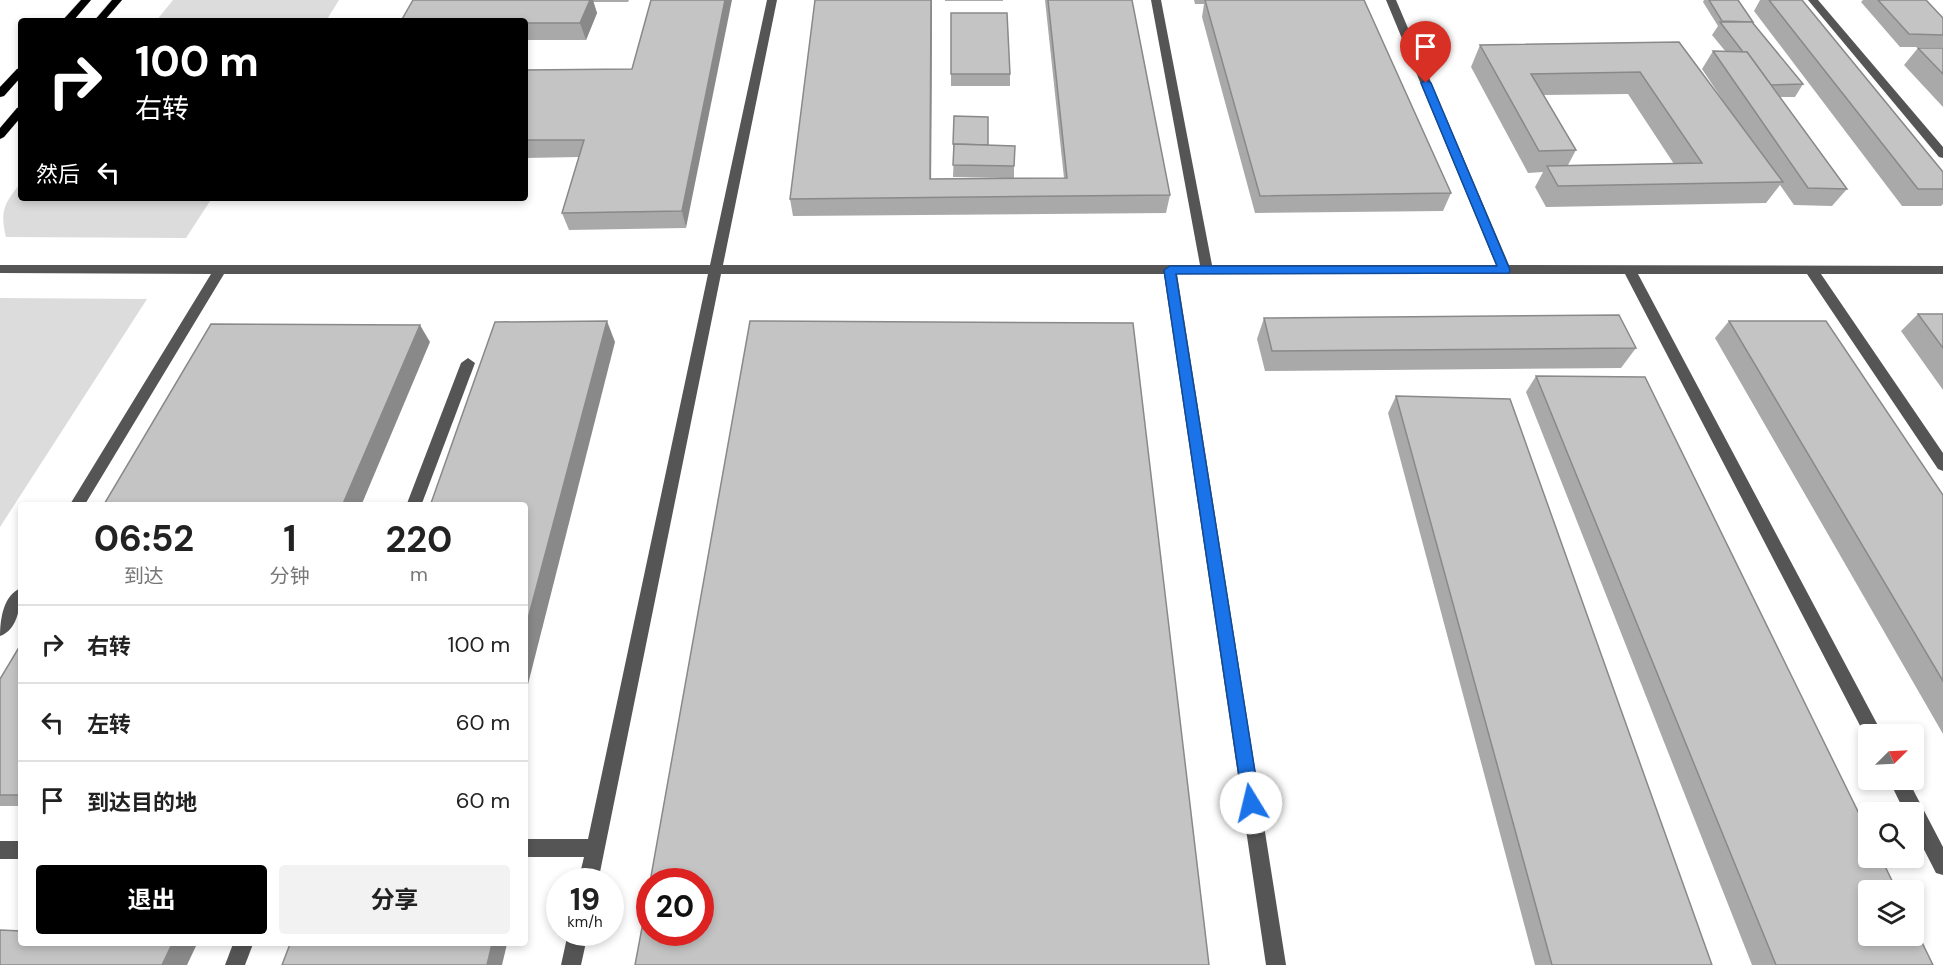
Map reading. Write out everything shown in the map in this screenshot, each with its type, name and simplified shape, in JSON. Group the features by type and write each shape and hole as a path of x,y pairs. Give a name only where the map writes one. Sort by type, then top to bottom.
{"main road":[{"path":"70,18 86,0"},
{"path":"102,18 117,0"},
{"path":"0,94 18,74"},
{"path":"0,135 18,114"}],"lane":[{"path":"591,868 772,0"},
{"path":"1156,0 1207,270"},
{"path":"1391,0 1505,270"},
{"path":"1813,0 1943,154"},
{"path":"0,269 1943,270"},
{"path":"78,502 220,270"},
{"path":"1170,270 1276,965"},
{"path":"1629,270 1868,724"},
{"path":"1811,270 1943,465"},
{"path":"415,502 468,363"},
{"path":"0,629 18,600"},
{"path":"1903,790 1943,866"},
{"path":"528,848 595,848"},
{"path":"0,850 18,850"},
{"path":"235,965 242,946"},
{"path":"571,965 575,946"}],"shaded area":[{"path":"173,0 339,0 328,18 158,18"},
{"path":"18,187 18,201 210,201 186,238 6,237 3,220 7,202"},
{"path":"0,298 147,299 0,527"}],"building":[{"path":"413,0 590,0 580,23 528,23 528,18 403,18"},
{"path":"651,0 725,0 682,211 562,213 584,140 528,140 528,70 632,69"},
{"path":"815,0 931,0 930,179 1067,178 1048,0 1132,0 1170,195 790,199"},
{"path":"1205,0 1364,0 1451,193 1260,196"},
{"path":"1709,0 1738,0 1753,22 1722,21"},
{"path":"1769,0 1802,0 1943,172 1943,189 1918,189"},
{"path":"1878,0 1926,0 1943,18 1943,35 1909,34"},
{"path":"951,13 1007,13 1010,74 951,74"},
{"path":"1720,22 1752,22 1803,84 1771,85 1747,52 1743,52"},
{"path":"1679,42 1783,182 1558,186 1547,166 1702,163 1640,72 1531,74 1576,150 1539,151 1480,45"},
{"path":"1918,48 1943,48 1943,74"},
{"path":"1713,51 1747,52 1847,189 1808,188"},
{"path":"954,116 988,117 988,145 953,144"},
{"path":"954,144 1015,146 1014,166 953,165"},
{"path":"1918,314 1943,314 1943,348"},
{"path":"1619,315 1636,348 1272,351 1264,318"},
{"path":"607,321 528,619 528,502 431,502 495,322"},
{"path":"750,321 1133,323 1209,965 635,965 639,946 714,946 714,868 652,868"},
{"path":"1729,321 1826,321 1943,495 1943,681"},
{"path":"211,324 420,325 344,502 105,502"},
{"path":"1536,376 1645,377 1858,812 1858,868 1886,868 1892,880 1858,880 1858,946 1924,946 1933,965 1776,965"},
{"path":"1396,396 1510,399 1712,965 1552,965"},
{"path":"18,649 18,795 0,795 0,679"},
{"path":"0,930 18,931 18,946 171,946 162,965 0,965"},
{"path":"289,946 492,946 487,965 282,965"}],"route":[{"path":"1251,803 1170,270 1505,270 1426,83"}]}
